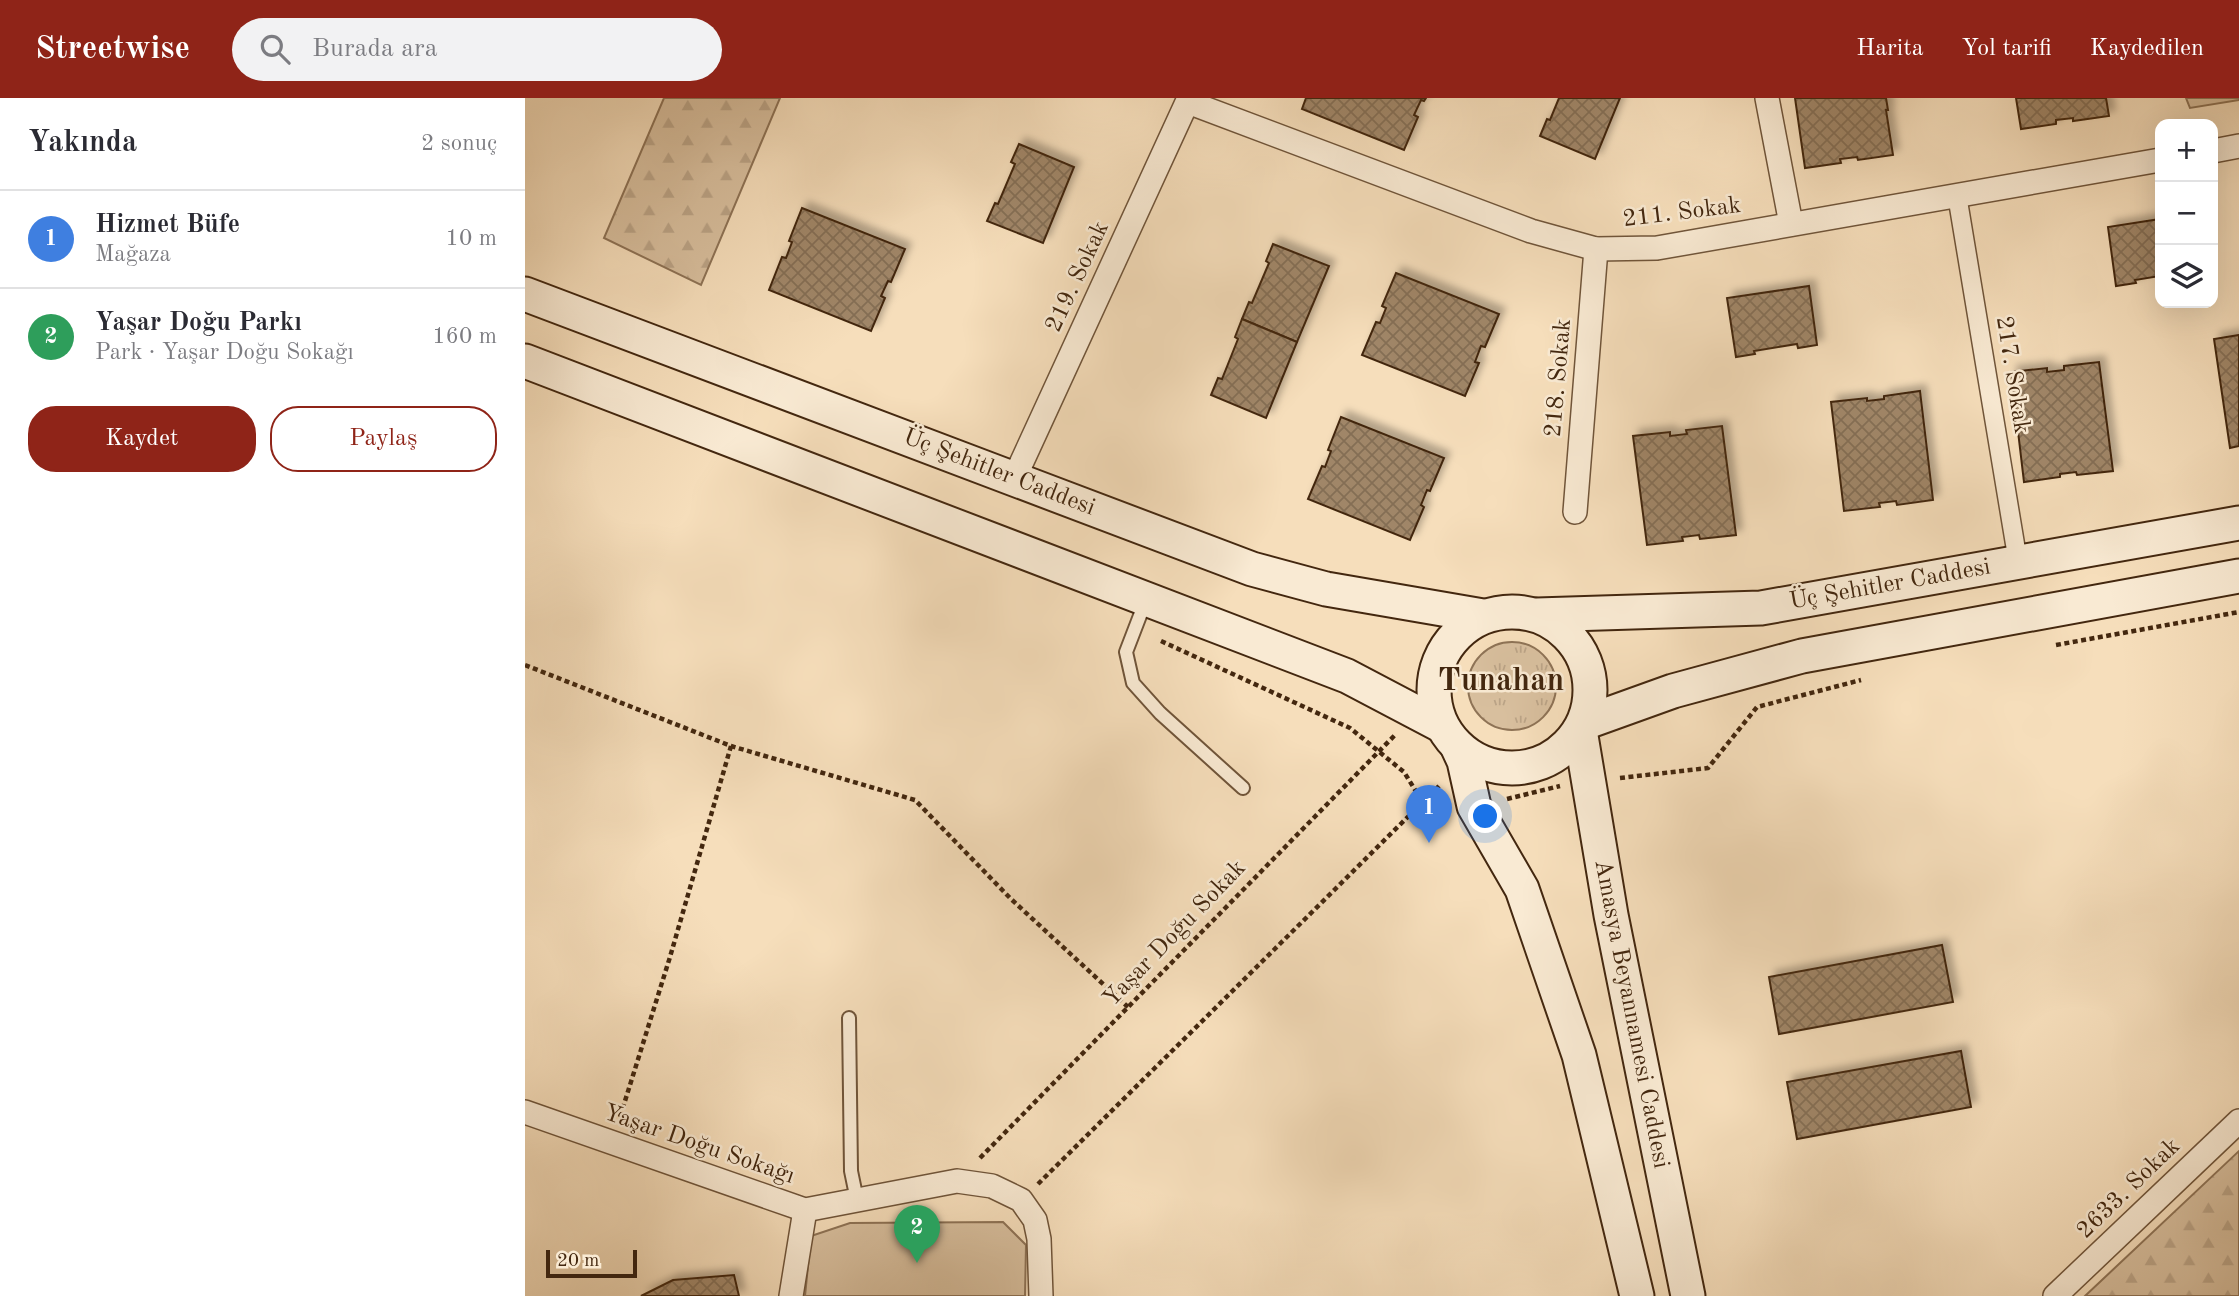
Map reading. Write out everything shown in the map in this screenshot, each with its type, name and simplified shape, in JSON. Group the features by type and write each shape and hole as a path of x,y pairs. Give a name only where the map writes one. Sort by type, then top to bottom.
{"main road":[{"name":"Üç Şehitler Caddesi","path":"525,294 1252,569 1326,589 1483,616"},
{"path":"525,361 1347,676 1445,736 1479,762 1503,768 1528,767 1551,759 1571,743 1582,726 1591,697 1589,671 1579,646 1560,627 1537,615 1510,612 1483,616 1461,630 1444,650 1434,675 1434,701 1445,736 1474,806 1522,889 1579,1055 1637,1296"},
{"name":"Üç Şehitler Caddesi","path":"1537,615 1761,608 2239,523"},
{"path":"1582,726 1673,691 1802,656 2239,576"},
{"name":"Amasya Beyannamesi Caddesi","path":"1582,726 1611,915 1688,1296"}],"street":[{"path":"1767,98 1791,224"},
{"name":"211. Sokak","path":"1189,100 1531,230 1596,248 1657,248 2155,161"},
{"name":"219. Sokak","path":"1014,479 1189,100"},
{"path":"2218,150 2239,146"},
{"name":"217. Sokak","path":"1957,195 2018,562"},
{"name":"218. Sokak","path":"1575,512 1596,248"},
{"name":"Yaşar Doğu Sokağı","path":"525,1112 805,1210 957,1181 992,1186 1021,1200"},
{"name":"2633. Sokak","path":"2055,1296 2239,1121"},
{"path":"1021,1200 1035,1220 1039,1239 1041,1296"},
{"path":"791,1296 805,1210"}],"lane":[{"path":"1146,599 1126,652 1133,683 1160,713 1243,788"},
{"path":"849,1018 851,1171 857,1200"}],"path":[{"path":"1134,630 1350,728 1404,772 1435,822"},
{"path":"525,665 731,746 915,800 1011,899 1128,1007"},
{"path":"1611,780 1708,768 1758,706 1871,677"},
{"path":"1021,1200 1423,802 1445,736"},
{"name":"Yaşar Doğu Sokak","path":"957,1181 1379,752 1445,736"},
{"path":"612,1142 670,957 731,746"},
{"path":"1498,801 1560,786"}],"green space":[{"path":"664,98 780,98 701,285 604,238"},
{"path":"2186,98 2239,98 2239,100 2190,108"},
{"path":"1512,642 1529,646 1543,655 1552,669 1556,686 1552,703 1543,717 1529,726 1512,730 1495,726 1481,717 1472,703 1468,686 1472,669 1481,655 1495,646"},
{"path":"2239,1151 2239,1296 2085,1296"},
{"path":"1003,1222 1026,1245 1025,1296 805,1296 811,1236 850,1223"}],"building":[{"path":"1306,98 1426,98 1421,100 1414,115 1418,117 1404,150 1302,109"},
{"path":"1559,98 1620,98 1595,159 1540,136"},
{"path":"1795,98 1886,98 1893,155 1858,160 1857,157 1840,159 1841,163 1805,168"},
{"path":"2016,98 2106,98 2109,116 2073,121 2073,118 2056,120 2056,124 2021,129"},
{"path":"1019,144 1074,167 1043,243 987,221 995,203 998,204 1015,164 1011,162"},
{"path":"802,208 905,249 891,282 888,281 881,296 885,298 871,331 769,290 782,257 786,258 792,242 789,241"},
{"path":"2155,220 2155,277 2116,286 2108,227"},
{"path":"1273,244 1329,266 1297,342 1242,319 1269,263 1266,261"},
{"path":"1396,273 1499,314 1485,347 1481,346 1475,362 1479,363 1465,396 1362,355 1376,322 1380,323 1386,308 1382,306"},
{"path":"1809,286 1817,345 1798,348 1797,344 1754,351 1755,354 1736,357 1727,298"},
{"path":"1242,319 1297,342 1266,418 1211,395 1218,378 1222,379 1238,339 1235,337"},
{"path":"2239,335 2239,446 2230,448 2214,339"},
{"path":"2099,362 2113,471 2077,475 2076,472 2024,482 2011,372 2047,368 2047,372 2064,370 2064,366"},
{"path":"1920,391 1933,500 1897,505 1896,501 1879,503 1880,507 1844,511 1831,402 1884,399 1884,396"},
{"path":"1341,417 1444,458 1430,491 1427,490 1421,505 1424,507 1410,540 1308,499 1322,466 1325,467 1331,451 1328,450"},
{"path":"1722,426 1736,535 1700,539 1699,535 1682,537 1683,541 1647,545 1633,436 1670,432 1670,436 1687,434 1686,430"},
{"path":"1942,945 1953,1002 1779,1034 1769,977"},
{"path":"1961,1051 1971,1107 1797,1139 1787,1082"},
{"path":"734,1275 739,1296 641,1296 673,1280"}],"place":[{"name":"Hizmet Büfe","path":"1429,843"},
{"name":"Yaşar Doğu Parkı","path":"917,1263"}],"district":[{"name":"Tunahan","path":"1501,682"}]}
